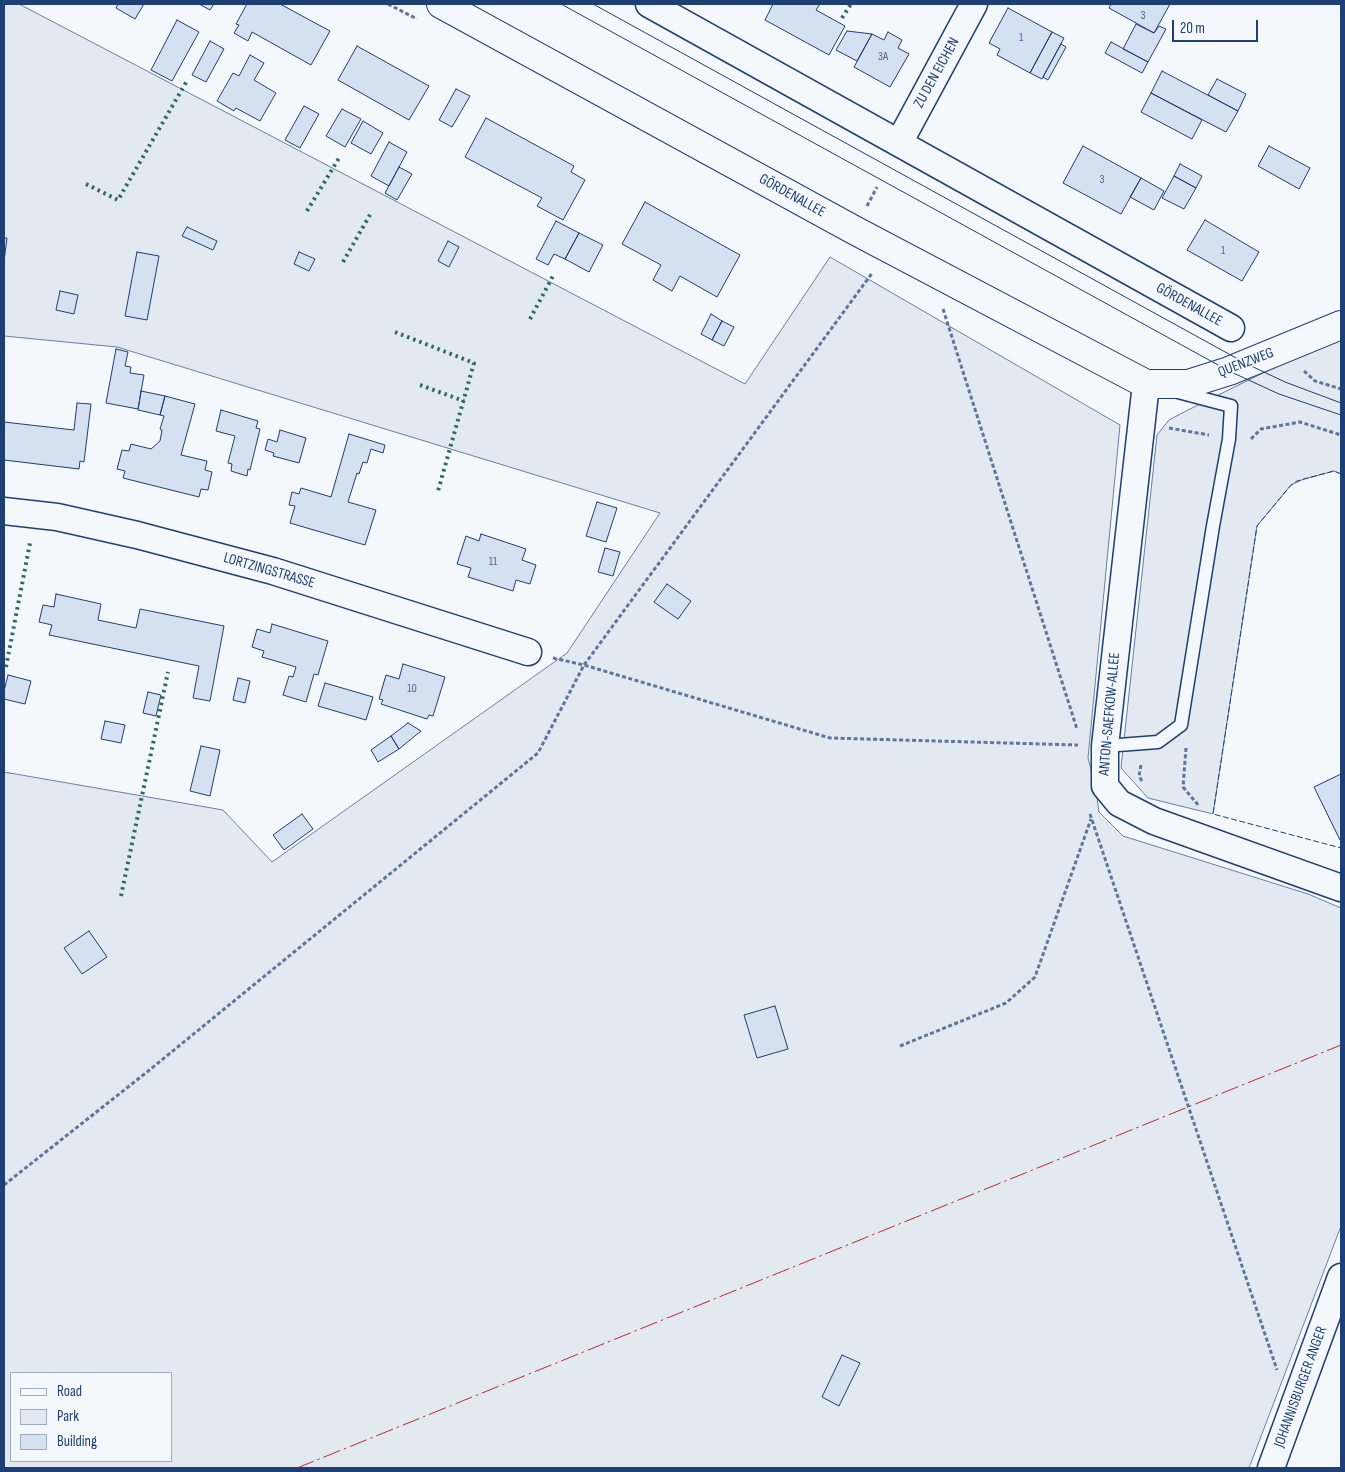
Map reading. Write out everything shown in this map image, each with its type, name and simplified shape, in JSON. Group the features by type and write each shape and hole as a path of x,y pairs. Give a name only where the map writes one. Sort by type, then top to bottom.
{"street":[{"name":"GÖRDENALLEE","path":"441,4 846,226 1146,384"},
{"name":"GÖRDENALLEE","path":"649,4 1231,328"},
{"name":"ZU DEN EICHEN","path":"899,143 974,4"},
{"name":"QUENZWEG","path":"1146,384 1188,384 1229,371 1341,325"},
{"name":"ANTON-SAEFKOW-ALLEE","path":"1146,384 1093,745 1105,786 1119,803 1154,820 1341,888"},
{"name":"LORTZINGSTRASSE","path":"4,511 66,519 274,571 528,652"},
{"name":"JOHANNISBURGER ANGER","path":"1271,1468 1341,1277"}],"lane":[{"path":"1093,745 1158,742 1180,725 1229,439 1232,406 1146,384"}],"path":[{"path":"4,1185 147,1072 538,753 584,665 878,266"},
{"path":"528,652 584,665 830,738 1093,745 942,309"},
{"path":"1298,366 1315,381 1341,389"},
{"path":"1187,742 1183,787 1200,808"},
{"path":"1142,757 1139,776 1144,784"},
{"path":"1090,810 1091,819 1291,1413"},
{"path":"900,1046 1006,1003 1035,977 1091,819"}],"green space":[{"path":"4,4 19,4 745,384 830,257 1120,425 1088,758 1095,784 1099,812 1123,836 1308,894 1341,908 1341,1226 1249,1468 4,1468 4,772 223,810 272,862 567,653 660,513 117,347 4,336"},
{"path":"1341,340 1341,474 1334,471 1304,479 1291,485 1257,526 1213,814 1148,798 1121,768 1157,435 1169,420 1188,410 1277,366"}],"building":[{"path":"118,4 144,4 135,19 116,8"},
{"path":"199,4 214,4 210,10"},
{"path":"247,4 280,4 330,31 311,65 252,32 248,41 234,33 239,25 236,24"},
{"path":"773,4 820,4 816,10 845,26 829,55 765,20"},
{"path":"1111,4 1170,4 1154,33 1109,8"},
{"path":"1008,8 1052,32 1030,73 997,55 1000,49 989,43"},
{"path":"177,20 199,32 172,81 151,70"},
{"path":"1136,24 1154,33 1159,26 1166,29 1148,62 1123,49"},
{"path":"847,31 872,34 857,61 836,50"},
{"path":"888,32 902,40 898,48 909,54 890,87 854,67 872,34 884,40"},
{"path":"1052,32 1064,38 1042,79 1030,73"},
{"path":"210,41 224,49 206,82 192,75"},
{"path":"1111,42 1148,62 1142,73 1105,53"},
{"path":"1061,44 1066,47 1048,80 1043,77"},
{"path":"357,46 429,86 409,120 338,80"},
{"path":"250,55 264,63 254,80 276,93 260,121 236,108 234,111 217,101 233,73 239,76"},
{"path":"1162,71 1238,111 1226,132 1151,93"},
{"path":"1217,79 1246,94 1238,111 1208,95"},
{"path":"456,89 470,96 452,127 439,120"},
{"path":"1151,93 1202,120 1192,139 1141,112"},
{"path":"304,106 319,114 300,148 285,140"},
{"path":"342,109 361,119 345,147 326,136"},
{"path":"486,118 574,166 571,172 585,180 563,220 537,206 542,198 465,157"},
{"path":"363,121 383,133 371,154 351,143"},
{"path":"389,142 407,152 389,186 371,176"},
{"path":"1083,146 1141,178 1121,214 1063,183"},
{"path":"1269,146 1310,168 1299,189 1258,166"},
{"path":"1180,164 1202,176 1196,188 1174,176"},
{"path":"399,167 412,174 397,200 385,193"},
{"path":"1174,176 1196,188 1184,209 1162,198"},
{"path":"1141,178 1164,191 1154,210 1130,197"},
{"path":"645,202 740,255 717,297 680,276 672,291 653,280 661,265 622,244"},
{"path":"1205,220 1259,252 1242,281 1187,250"},
{"path":"556,221 579,233 565,259 554,254 548,265 536,259"},
{"path":"187,227 217,241 213,250 182,236"},
{"path":"579,233 603,245 589,272 565,259"},
{"path":"4,238 7,238 4,261"},
{"path":"448,241 459,247 449,267 438,261"},
{"path":"137,252 159,256 147,320 125,316"},
{"path":"299,252 315,259 309,271 294,264"},
{"path":"60,291 78,295 74,314 56,310"},
{"path":"711,314 722,321 712,340 701,334"},
{"path":"722,321 734,327 724,346 712,340"},
{"path":"116,349 128,352 125,366 131,367 130,373 144,375 138,409 106,403"},
{"path":"141,391 165,396 160,415 138,410"},
{"path":"165,396 195,404 181,455 207,461 205,470 212,472 208,490 201,489 199,497 123,478 125,471 117,469 122,450 129,451 131,444 151,449 160,441 162,430 160,429 164,416 160,415"},
{"path":"77,403 91,404 84,462 80,461 79,469 4,460 4,422 74,430"},
{"path":"221,410 258,421 256,428 260,429 247,476 231,471 232,464 228,463 235,436 216,431"},
{"path":"280,430 306,438 299,463 273,456 274,453 265,450 268,439 277,442"},
{"path":"349,434 385,445 383,453 371,449 367,463 363,462 359,474 357,473 348,502 376,510 365,545 290,523 295,506 289,505 292,492 299,494 301,488 331,497"},
{"path":"597,502 617,508 606,542 586,536"},
{"path":"481,534 526,549 522,560 536,565 530,584 516,580 513,591 468,577 471,568 457,564 466,536 479,541"},
{"path":"605,548 620,552 613,576 598,572"},
{"path":"667,584 691,601 678,619 654,602"},
{"path":"56,594 101,604 98,620 136,628 140,609 224,626 210,701 193,698 199,666 49,635 52,625 39,622 43,605 54,607"},
{"path":"272,624 328,641 318,675 314,674 306,702 283,695 289,676 293,677 296,667 262,657 264,651 252,647 257,629 270,633"},
{"path":"403,664 445,677 433,716 429,715 427,719 381,704 383,700 379,699 386,675 399,679"},
{"path":"8,675 31,681 25,704 4,699"},
{"path":"238,678 250,681 245,703 233,700"},
{"path":"325,683 373,697 366,720 318,706"},
{"path":"148,692 161,695 156,716 143,713"},
{"path":"105,721 125,725 121,743 101,739"},
{"path":"408,723 421,731 399,749 391,736"},
{"path":"391,736 399,749 378,762 371,750"},
{"path":"201,746 220,750 210,796 190,791"},
{"path":"1341,774 1341,839 1340,840 1314,787"},
{"path":"302,814 313,829 284,850 273,835"},
{"path":"89,931 107,957 82,974 64,948"},
{"path":"775,1006 788,1049 757,1058 744,1015"},
{"path":"842,1355 860,1363 839,1406 822,1397"}],"tram line":[{"path":"561,4 1229,371 1279,394 1341,415"},
{"path":"593,4 1247,364 1285,382 1341,403"}],"hedge":[{"path":"842,18 851,4"},
{"path":"86,184 118,200 188,79"},
{"path":"307,211 339,158"},
{"path":"343,262 371,213"},
{"path":"530,319 554,274"},
{"path":"395,332 474,363 438,491"},
{"path":"420,385 464,401"},
{"path":"6,667 30,543"},
{"path":"121,896 168,672"}],"fence":[{"path":"1341,474 1334,471 1297,481 1291,485 1257,526 1213,814 1341,848"}],"power":[{"path":"297,1468 1341,1045"}]}
